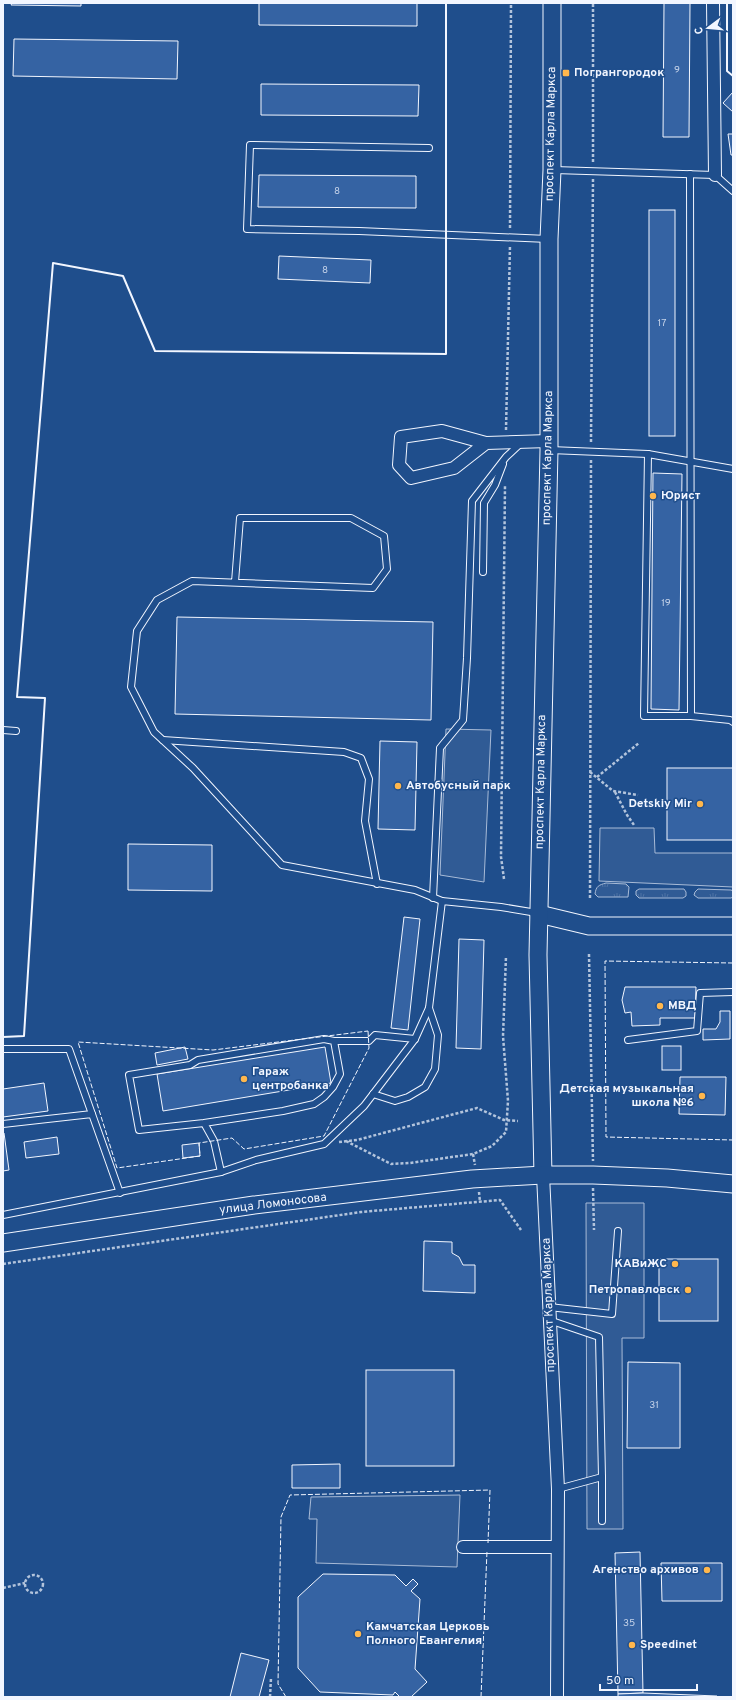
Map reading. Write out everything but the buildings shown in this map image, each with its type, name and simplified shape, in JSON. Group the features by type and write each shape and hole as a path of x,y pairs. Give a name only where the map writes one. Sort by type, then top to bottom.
{"main road":[{"name":"проспект Карла Маркса","path":"543,1175 538,955 549,445 549,239 552,170 552,3"},
{"path":"539,914 589,926 733,926"},
{"name":"улица Ломоносова","path":"3,1243 254,1205 472,1180 543,1175 667,1178 733,1184"}],"street":[{"path":"713,3 715,175"},
{"path":"486,443 454,468 412,478 398,466 401,437 442,431 486,443 522,442 549,445"},
{"name":"проспект Карла Маркса","path":"543,1175 558,1489 557,1697"},
{"path":"463,1547 558,1547"}],"lane":[{"path":"429,148 250,144 247,229 359,231 549,239"},
{"path":"552,170 715,175 733,191"},
{"path":"690,174 691,716"},
{"path":"433,898 440,748 464,720 472,501 506,457 522,442"},
{"path":"549,445 648,454 733,469"},
{"path":"648,454 644,716 691,716 730,720 733,722"},
{"path":"483,572 484,503 495,485 506,457"},
{"path":"235,582 240,518 351,518 384,536 387,569 373,588 192,581 157,600 137,631 131,687 154,732 193,768 282,865 415,890 442,902 501,907 539,914"},
{"path":"3,730 16,731"},
{"path":"163,740 344,752 361,758 369,779 365,821 377,884"},
{"path":"3,1215 221,1172 256,1160 324,1144 364,1106 415,1039 429,1008 442,902"},
{"path":"628,1040 696,1030 700,993 733,992"},
{"path":"374,1094 396,1101 408,1098 425,1087 435,1069 438,1035 429,1008"},
{"path":"334,1041 340,1074 333,1087 324,1097 314,1104 283,1111 204,1123 139,1130 128,1075 190,1065 198,1060 324,1039 334,1041 369,1041 375,1035 415,1039"},
{"path":"3,1049 69,1049 120,1193"},
{"path":"3,1124 92,1114"},
{"path":"204,1123 214,1141 221,1172"},
{"path":"549,1307 612,1314 618,1231"},
{"path":"549,1320 599,1336 602,1521"},
{"path":"558,1489 602,1477"}],"path":[{"path":"597,778 639,742"},
{"path":"590,772 615,792 634,825"},
{"path":"615,792 638,795"},
{"path":"589,954 594,1230"},
{"path":"346,1141 391,1164 410,1163 473,1154 492,1146 506,1132 508,1102 504,1036 506,956"},
{"path":"324,1144 357,1140 477,1108 507,1120 518,1121"},
{"path":"3,1264 361,1212 500,1200 521,1230"},
{"path":"3,1588 25,1583 29,1576 36,1575 42,1580 43,1586 37,1592 31,1592 26,1589 25,1583"},
{"path":"270,1697 271,1678"}],"green space":[{"path":"606,883 626,884 629,887 628,897 598,897 595,894 595,891 600,885"},
{"path":"639,889 684,889 686,896 683,898 639,898 636,895 636,891"},
{"path":"698,889 731,890 733,891 733,897 698,898 694,895"}],"shaded area":[{"path":"446,729 491,730 484,882 440,875"},
{"path":"600,828 654,828 655,853 733,853 733,887 599,881"},
{"path":"586,1203 644,1203 644,1338 622,1338 623,1529 587,1529"},
{"path":"460,1495 457,1567 316,1563 317,1519 309,1519 311,1497"}],"fence":[{"path":"733,963 605,961 606,1137 733,1140"},
{"path":"368,1031 369,1048 324,1136 244,1149 232,1138 199,1143 200,1156 117,1168 78,1042 213,1050 368,1031"},
{"path":"286,1697 278,1684 281,1517 290,1495 490,1490 488,1543"},
{"path":"481,1697 487,1551"}],"wall":[{"path":"3,1037 24,1036 45,698 17,697 53,263 123,276 155,351 446,354 446,3"},
{"path":"727,3 727,71 733,76"}],"place":[{"name":"Погрангородок","path":"566,73"},
{"name":"Юрист","path":"653,496"},
{"name":"Автобусный парк","path":"398,786"},
{"name":"Detskiy Mir","path":"700,804"},
{"name":"МВД","path":"660,1006"},
{"name":"Гараж центробанка","path":"244,1079"},
{"name":"Детская музыкальная школа №6","path":"702,1096"},
{"name":"КАВиЖС","path":"675,1264"},
{"name":"Петропавловск","path":"688,1290"},
{"name":"Агенство архивов","path":"707,1570"},
{"name":"Камчатская Церковь Полного Евангелия","path":"358,1634"},
{"name":"Speedinet","path":"632,1645"}]}
